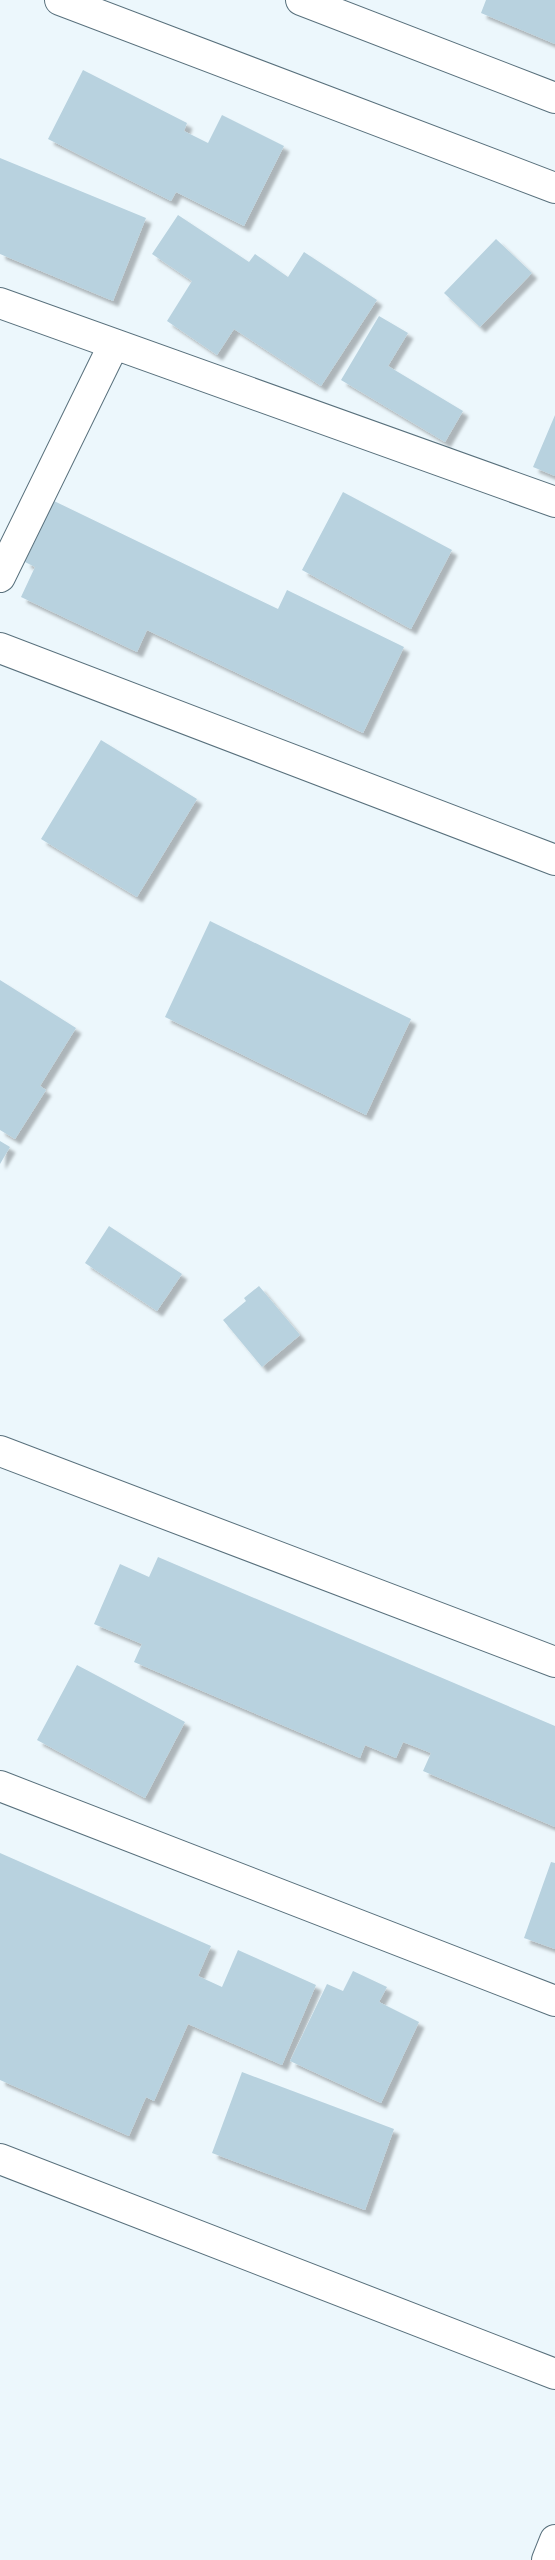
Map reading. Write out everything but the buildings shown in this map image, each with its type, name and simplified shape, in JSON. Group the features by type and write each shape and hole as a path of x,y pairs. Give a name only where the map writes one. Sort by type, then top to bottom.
{"street":[{"path":"60,0 555,188"},
{"path":"301,0 555,98"},
{"path":"0,303 555,502"},
{"path":"0,577 114,344"},
{"path":"0,648 555,860"},
{"path":"0,1451 555,1662"},
{"path":"0,1786 555,2001"},
{"path":"0,2159 555,2374"},
{"path":"546,2560 555,2540"}]}
